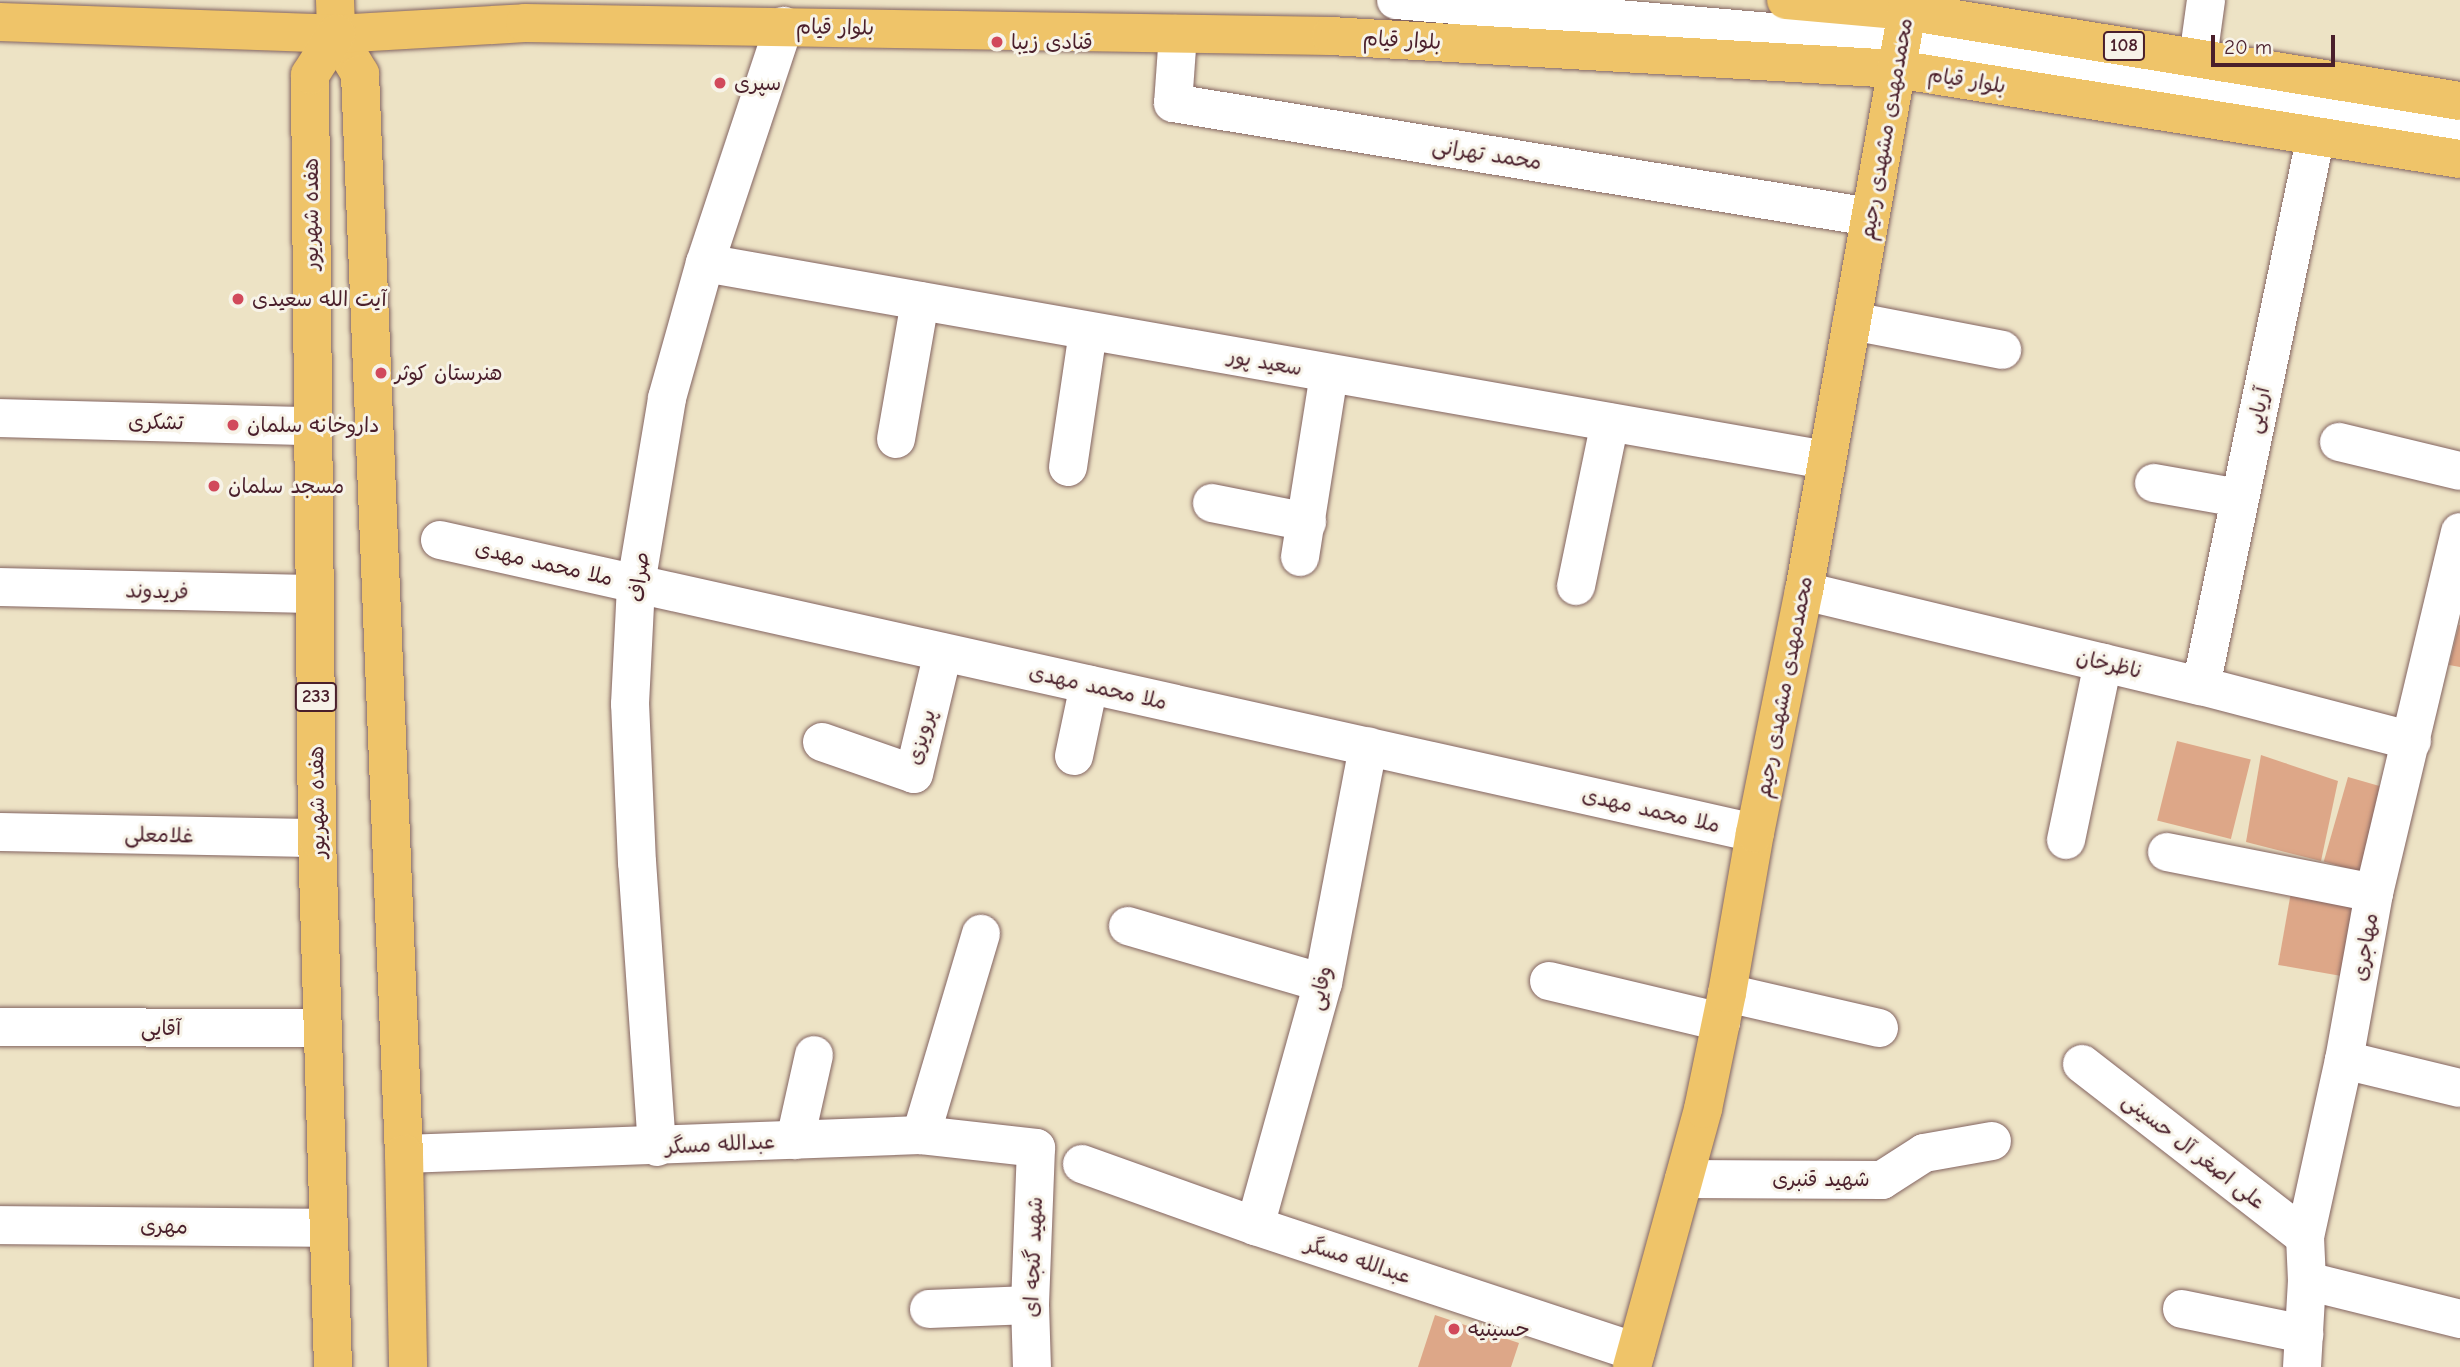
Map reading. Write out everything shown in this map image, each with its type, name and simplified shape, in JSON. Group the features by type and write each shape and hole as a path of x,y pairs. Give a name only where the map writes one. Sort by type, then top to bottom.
{"main road":[{"name":"بلوار قیام","path":"1786,0 2316,135 2460,159"},
{"name":"بلوار قیام","path":"333,11 525,23 1331,36 1903,31 2198,58 2460,101"},
{"path":"0,22 333,11 360,74 404,1154 408,1367"},
{"name":"هفده شهریور","path":"332,1367 317,838 310,75 333,11"},
{"name":"محمدمهدی مشهدی رحیم","path":"1634,1360 1703,1109 1724,1007 1755,833 1804,591 1903,31"}],"street":[{"path":"1396,0 1903,31 2460,132"},
{"path":"1863,0 1903,31"},
{"path":"2198,58 2206,0"},
{"name":"صراف","path":"657,1147 637,863 630,704 636,584 667,398 705,263 784,26"},
{"name":"محمد تهرانی","path":"1178,34 1173,103 1870,217"},
{"name":"آریایی","path":"2201,686 2316,135"},
{"name":"سعید پور","path":"705,263 1826,460"},
{"path":"896,439 920,301"},
{"path":"1852,321 2002,351"},
{"path":"1068,467 1087,331"},
{"path":"1212,503 1304,539 1329,373"},
{"name":"تشکری","path":"0,418 312,426"},
{"path":"1576,586 1610,422"},
{"path":"2339,442 2460,471"},
{"path":"2154,483 2239,498"},
{"name":"مهاجری","path":"2303,1350 2307,1281 2305,1237 2344,1060 2374,893 2460,532"},
{"name":"ملا محمد مهدی","path":"440,540 1755,833"},
{"name":"فریدوند","path":"0,587 314,594"},
{"name":"ناظرخان","path":"1804,591 2201,686 2412,741"},
{"name":"پرویزی","path":"822,743 914,774 943,652"},
{"path":"2066,841 2103,663"},
{"path":"1074,756 1089,685"},
{"name":"وفایی","path":"1255,1226 1323,983 1368,746"},
{"name":"غلامعلی","path":"0,832 317,838"},
{"path":"2167,852 2374,893"},
{"path":"1128,926 1323,983"},
{"path":"920,1135 981,934"},
{"path":"1549,981 1879,1028"},
{"name":"آقایی","path":"0,1027 321,1028"},
{"path":"795,1140 814,1055"},
{"path":"2344,1060 2460,1088"},
{"name":"علی اصغر آل حسینی","path":"2082,1065 2305,1237"},
{"name":"عبدالله مسگر","path":"404,1154 657,1147 920,1135 1036,1148"},
{"name":"شهید قنبری","path":"1684,1178 1882,1180 1924,1153 1992,1141"},
{"name":"شهید گنجه ای","path":"1032,1367 1030,1305 1036,1148"},
{"name":"عبدالله مسگر","path":"1082,1164 1634,1360"},
{"name":"مهری","path":"0,1225 327,1228"},
{"path":"2307,1281 2460,1319"},
{"path":"929,1309 1030,1305"},
{"path":"2182,1309 2303,1350"}],"building":[{"path":"2460,625 2460,667 2449,665"},
{"path":"2177,741 2251,759 2231,839 2157,821"},
{"path":"2261,755 2338,781 2321,861 2246,842"},
{"path":"2348,777 2386,788 2362,873 2324,862"},
{"path":"2291,892 2360,904 2347,977 2278,965"},
{"name":"حسینیه","path":"1435,1315 1519,1343 1511,1367 1418,1367"}],"place":[{"name":"قنادی زیبا","path":"997,42"},
{"name":"سپری","path":"720,83"},
{"name":"آیت الله سعیدی","path":"238,299"},
{"name":"هنرستان کوثر","path":"381,373"},
{"name":"داروخانه سلمان","path":"233,425"},
{"name":"مسجد سلمان","path":"214,486"},
{"name":"حسینیه","path":"1454,1329"}]}
